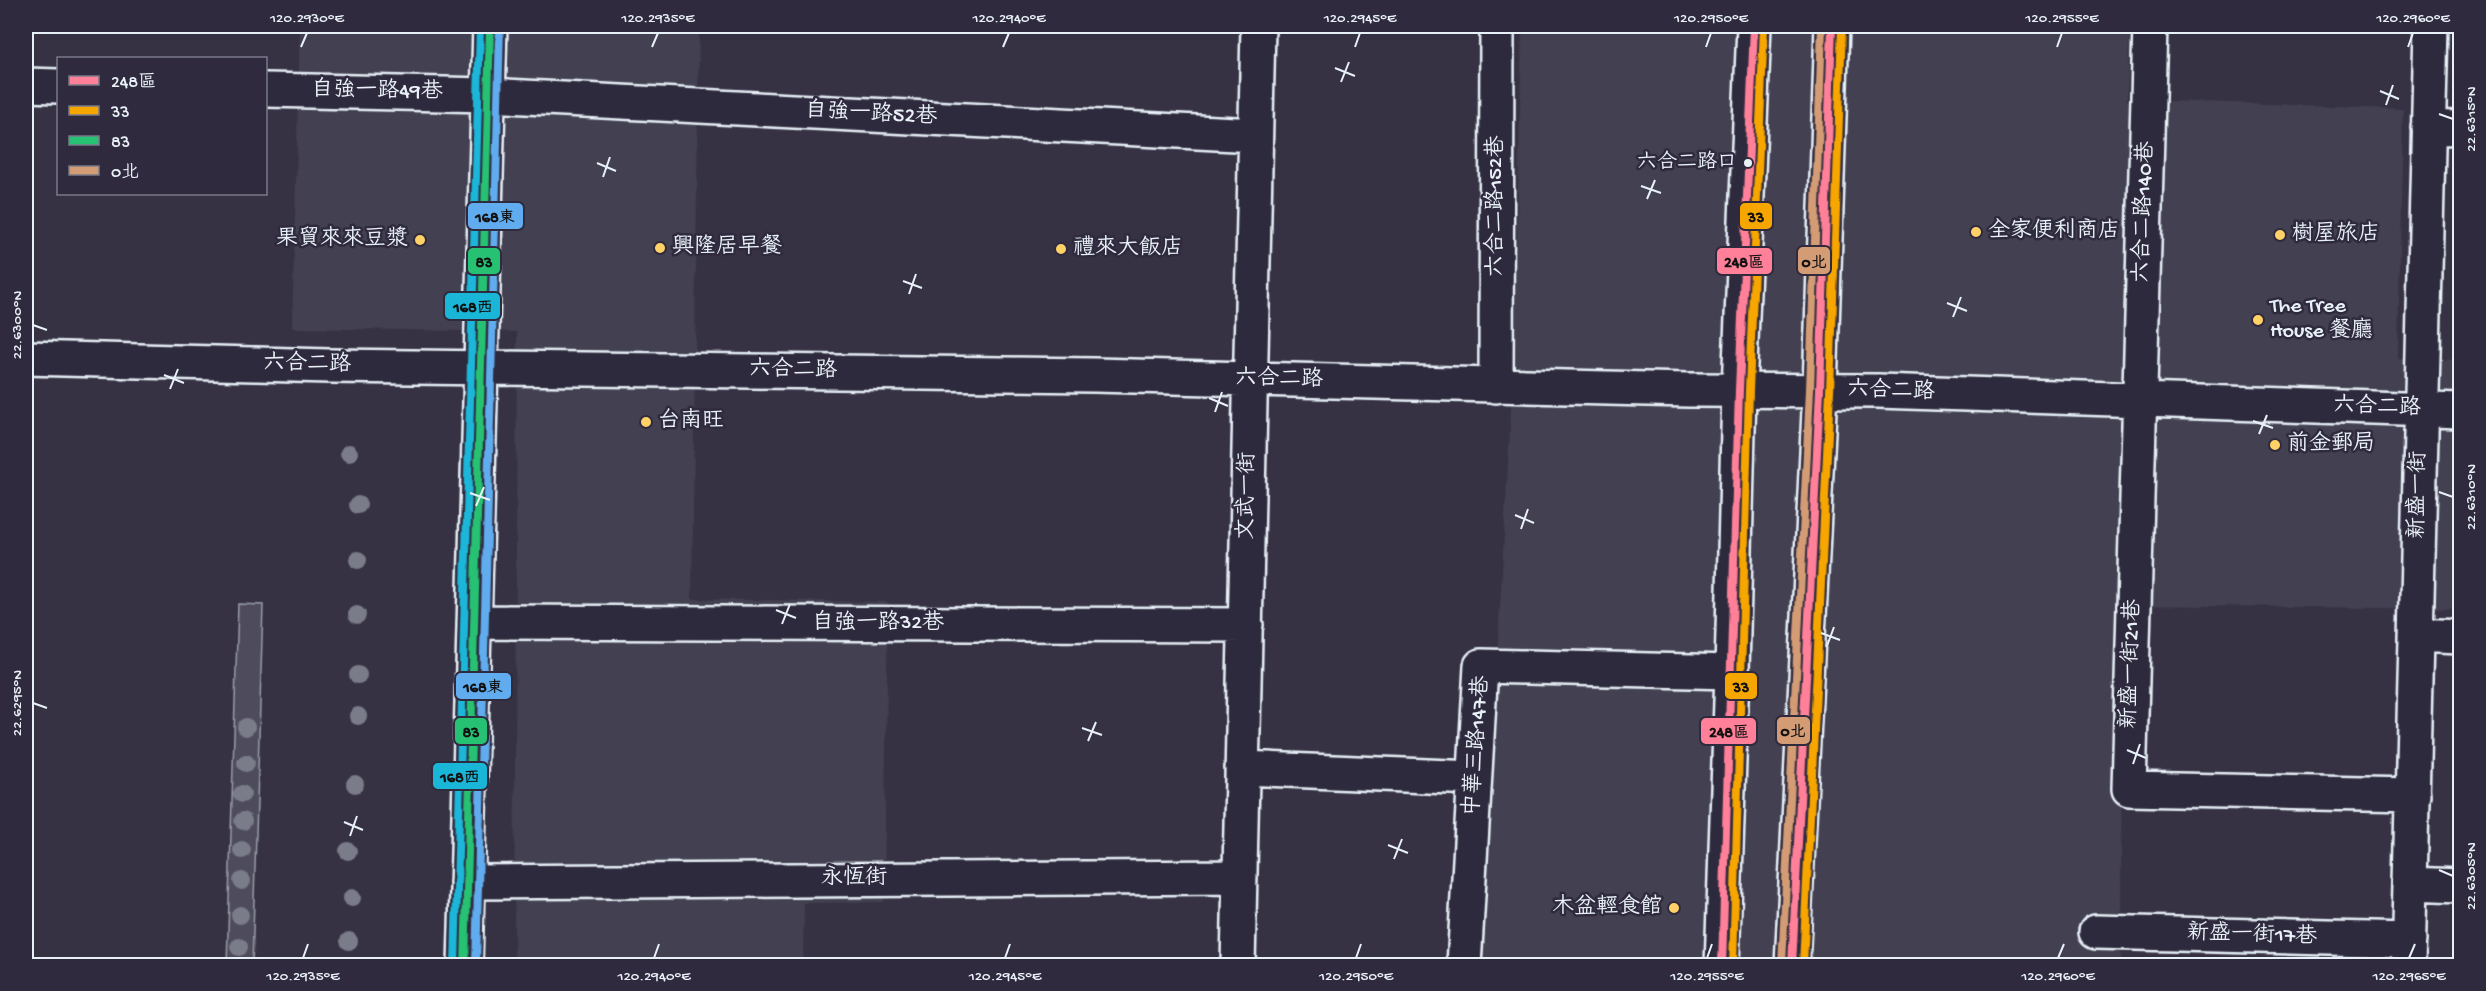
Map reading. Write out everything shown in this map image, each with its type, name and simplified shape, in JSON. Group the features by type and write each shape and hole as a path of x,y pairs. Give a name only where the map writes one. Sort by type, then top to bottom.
{"street":[{"path":"465,966 490,26"},
{"name":"文武一街","path":"1238,966 1258,26"},
{"name":"六合二路152巷","path":"1496,386 1497,26"},
{"path":"1722,966 1739,390 1754,26"},
{"path":"1792,966 1820,390 1832,26"},
{"name":"六合二路140巷","path":"2140,398 2150,26"},
{"name":"新盛一街","path":"2409,953 2431,26"},
{"path":"26,85 57,86"},
{"name":"自強一路49巷","path":"267,90 488,95"},
{"name":"自強一路52巷","path":"488,95 1255,135"},
{"path":"2428,127 2460,128"},
{"name":"六合二路","path":"26,358 328,366 482,366 1251,379 1496,386 1820,390 2140,398 2460,411"},
{"name":"新盛一街21巷","path":"2140,398 2129,789 2413,795"},
{"name":"自強一路32巷","path":"474,622 1246,626"},
{"path":"2416,635 2460,638"},
{"name":"中華三路147巷","path":"1464,966 1481,666 1732,672"},
{"path":"1242,768 1474,778"},
{"name":"永恆街","path":"467,882 1240,877"},
{"path":"2410,884 2460,886"},
{"name":"新盛一街17巷","path":"2096,932 2409,953"}],"shaded area":[{"path":"300,26 699,26 692,599 888,602 884,902 804,903 803,965 514,965 517,332 292,328"},
{"path":"1522,26 2130,26 2127,100 2403,108 2398,358 2460,360 2460,609 2122,605 2121,965 1480,966 1514,355"},
{"path":"238,604 263,605 252,966 227,965"}],"transit line":[{"name":"168西","path":"455,966 480,26"},
{"name":"83","path":"465,966 490,26"},
{"name":"168東","path":"476,966 500,26"},
{"name":"248區","path":"1722,966 1739,390 1754,26"},
{"name":"33","path":"1733,966 1749,390 1764,26"},
{"name":"0北","path":"1782,965 1810,390 1822,26"},
{"name":"248區","path":"1792,966 1820,390 1832,26"},
{"name":"33","path":"1803,966 1830,391 1842,26"}],"place":[{"name":"六合二路口","path":"1748,163"},
{"name":"全家便利商店","path":"1976,232"},
{"name":"樹屋旅店","path":"2280,235"},
{"name":"果貿來來豆漿","path":"420,240"},
{"name":"興隆居早餐","path":"660,248"},
{"name":"禮來大飯店","path":"1061,249"},
{"name":"The Tree House 餐廳","path":"2258,320"},
{"name":"台南旺","path":"646,422"},
{"name":"前金郵局","path":"2275,445"},
{"name":"木盆輕食館","path":"1674,908"}]}
